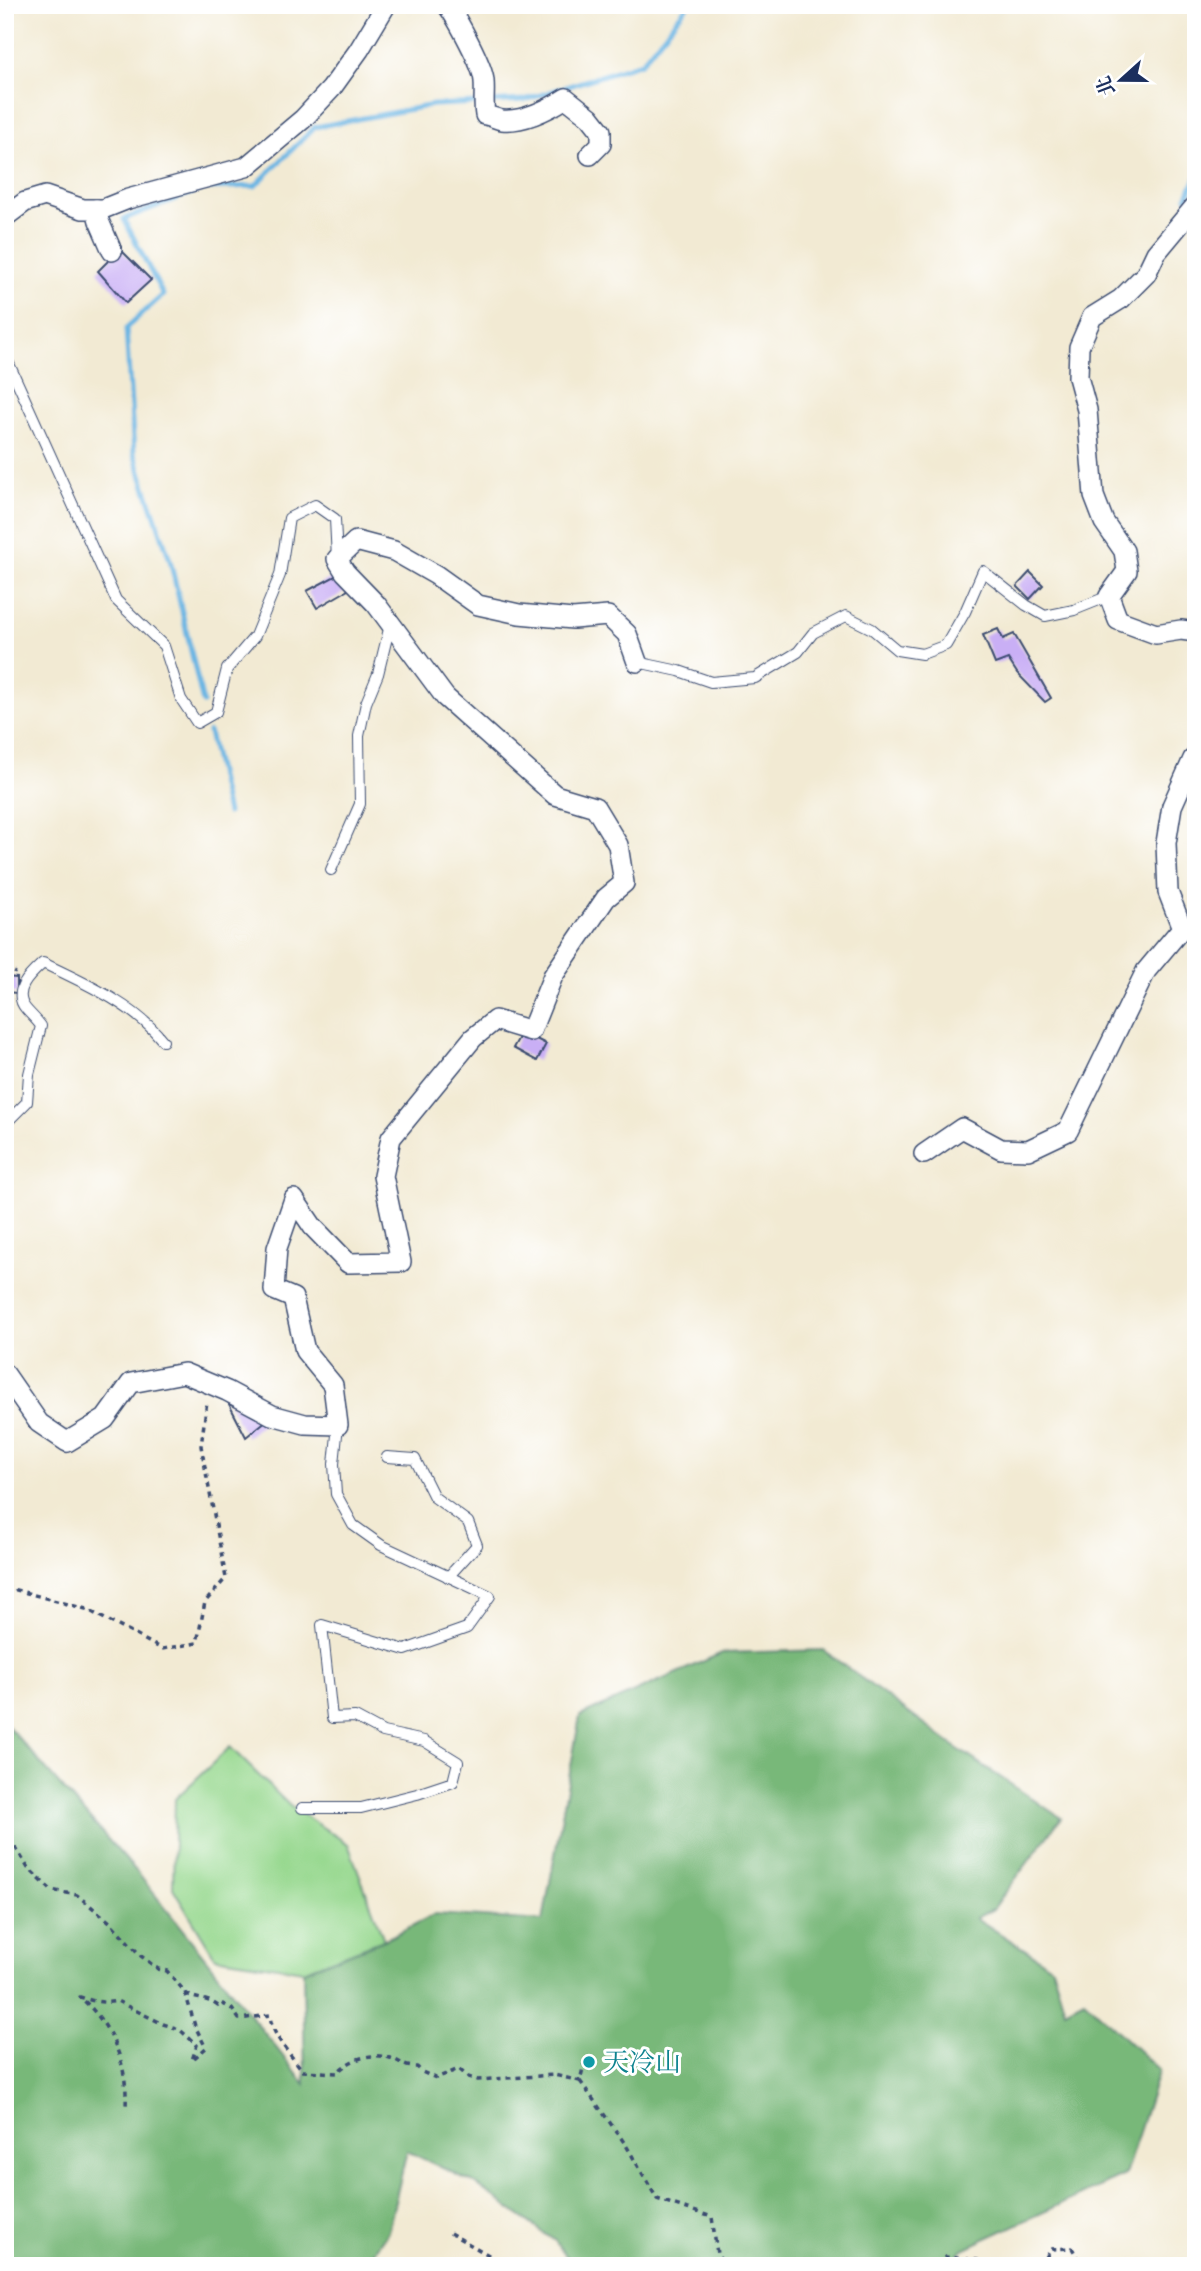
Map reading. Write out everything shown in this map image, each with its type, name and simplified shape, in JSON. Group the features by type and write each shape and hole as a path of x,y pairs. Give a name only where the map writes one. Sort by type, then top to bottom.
{"street":[{"path":"5,217 25,202 45,196 83,209 103,209 128,199 246,167 303,119 331,89 386,5"},
{"path":"447,5 464,30 484,79 484,107 503,120 515,119 539,112 566,98 590,117 601,131 601,144 590,155"},
{"path":"1196,205 1156,253 1146,274 1121,299 1092,317 1079,347 1078,377 1087,410 1094,496 1104,522 1124,551 1127,571 1109,596 1118,620 1156,634 1181,630 1196,632"},
{"path":"96,209 112,251"},
{"path":"5,1374 39,1423 67,1442 105,1419 131,1383 184,1373 227,1391 272,1415 305,1424 338,1425 333,1385 304,1351 293,1298 274,1290 277,1248 294,1199 313,1227 348,1263 401,1262 383,1176 391,1138 473,1038 495,1020 531,1031 553,975 606,898 624,883 618,845 595,807 555,795 445,697 390,623 337,559 356,541 394,551 436,575 478,605 519,614 573,619 608,616 627,634 637,662"},
{"path":"924,1154 962,1128 1001,1149 1028,1150 1068,1131 1146,971 1182,928 1168,891 1166,843 1171,806 1193,759 1196,759"}],"lane":[{"path":"5,355 116,600 164,646 181,699 197,723 216,712 227,669 255,636 280,575 289,518 315,505 335,519 337,559"},
{"path":"637,662 710,681 755,678 798,652 814,633 846,616 872,629 897,650 922,654 946,645 965,612 983,571 1026,605 1045,616 1074,610 1109,596"},
{"path":"331,870 360,804 359,736 390,623"},
{"path":"5,1124 27,1102 29,1074 41,1026 23,1006 21,988 26,978 43,962 89,984 151,1026 163,1041"},
{"path":"302,1808 361,1808 417,1794 453,1782 458,1762 424,1741 383,1732 355,1717 332,1718 322,1625 405,1650 467,1628 490,1596 381,1545 353,1525 336,1494 334,1464 338,1425"},
{"path":"387,1457 415,1459 434,1497 468,1522 477,1545 448,1577"}],"path":[{"path":"5,1587 86,1609 162,1649 197,1643 205,1602 226,1578 201,1446 210,1385"},
{"path":"5,1830 28,1868 51,1890 76,1895 110,1922 141,1956 158,1969 167,1971 185,1992 191,1996 207,1998 218,2006 221,2003 232,2009 239,2019 270,2015 285,2048 303,2071 337,2073 358,2057 390,2057 404,2067 417,2067 436,2078 459,2069 468,2077 478,2080 554,2075 580,2081 626,2145 657,2199 712,2217 716,2254 724,2266"},
{"path":"126,2106 127,2087 116,2047 96,2012 80,1997 109,2003 117,2001 179,2029 197,2045 192,2060 206,2048 195,2026 185,1992"},
{"path":"580,2081 584,2064"},
{"path":"450,2233 499,2261 498,2266"},
{"path":"1041,2266 1052,2249 1072,2248 1082,2266"},
{"path":"938,2266 945,2257 979,2260 986,2266"}],"green space":[{"path":"823,1650 955,1747 1061,1818 993,1909 976,1918 1052,1967 1065,2010 1084,2000 1159,2070 1125,2175 963,2249 948,2266 573,2266 555,2241 474,2183 407,2151 388,2231 364,2266 5,2266 5,1723 136,1871 305,2084 303,1971 384,1940 435,1914 543,1921 580,1716 722,1653"},
{"path":"230,1747 290,1806 348,1844 384,1940 303,1971 215,1957 173,1888 175,1799"}],"building":[{"path":"120,249 151,280 126,303 98,271"},
{"path":"1030,572 1043,585 1030,599 1017,586"},
{"path":"339,574 348,590 317,608 307,591"},
{"path":"998,629 1003,639 1014,634 1051,698 1045,702 1017,673 1008,659 995,664 983,635"},
{"path":"5,977 17,978 17,993 5,992"},
{"path":"522,1032 546,1044 537,1061 513,1048"},
{"path":"228,1402 267,1420 246,1437"}],"waterway":[{"path":"489,102 525,100 641,63 688,5"},
{"path":"203,703 170,560 134,454 126,328 163,295 124,219 204,188 255,186 315,127 433,105 479,103"},
{"path":"1187,197 1196,178"},
{"path":"209,732 227,813"}],"place":[{"name":"天冷山","path":"589,2062"}]}
